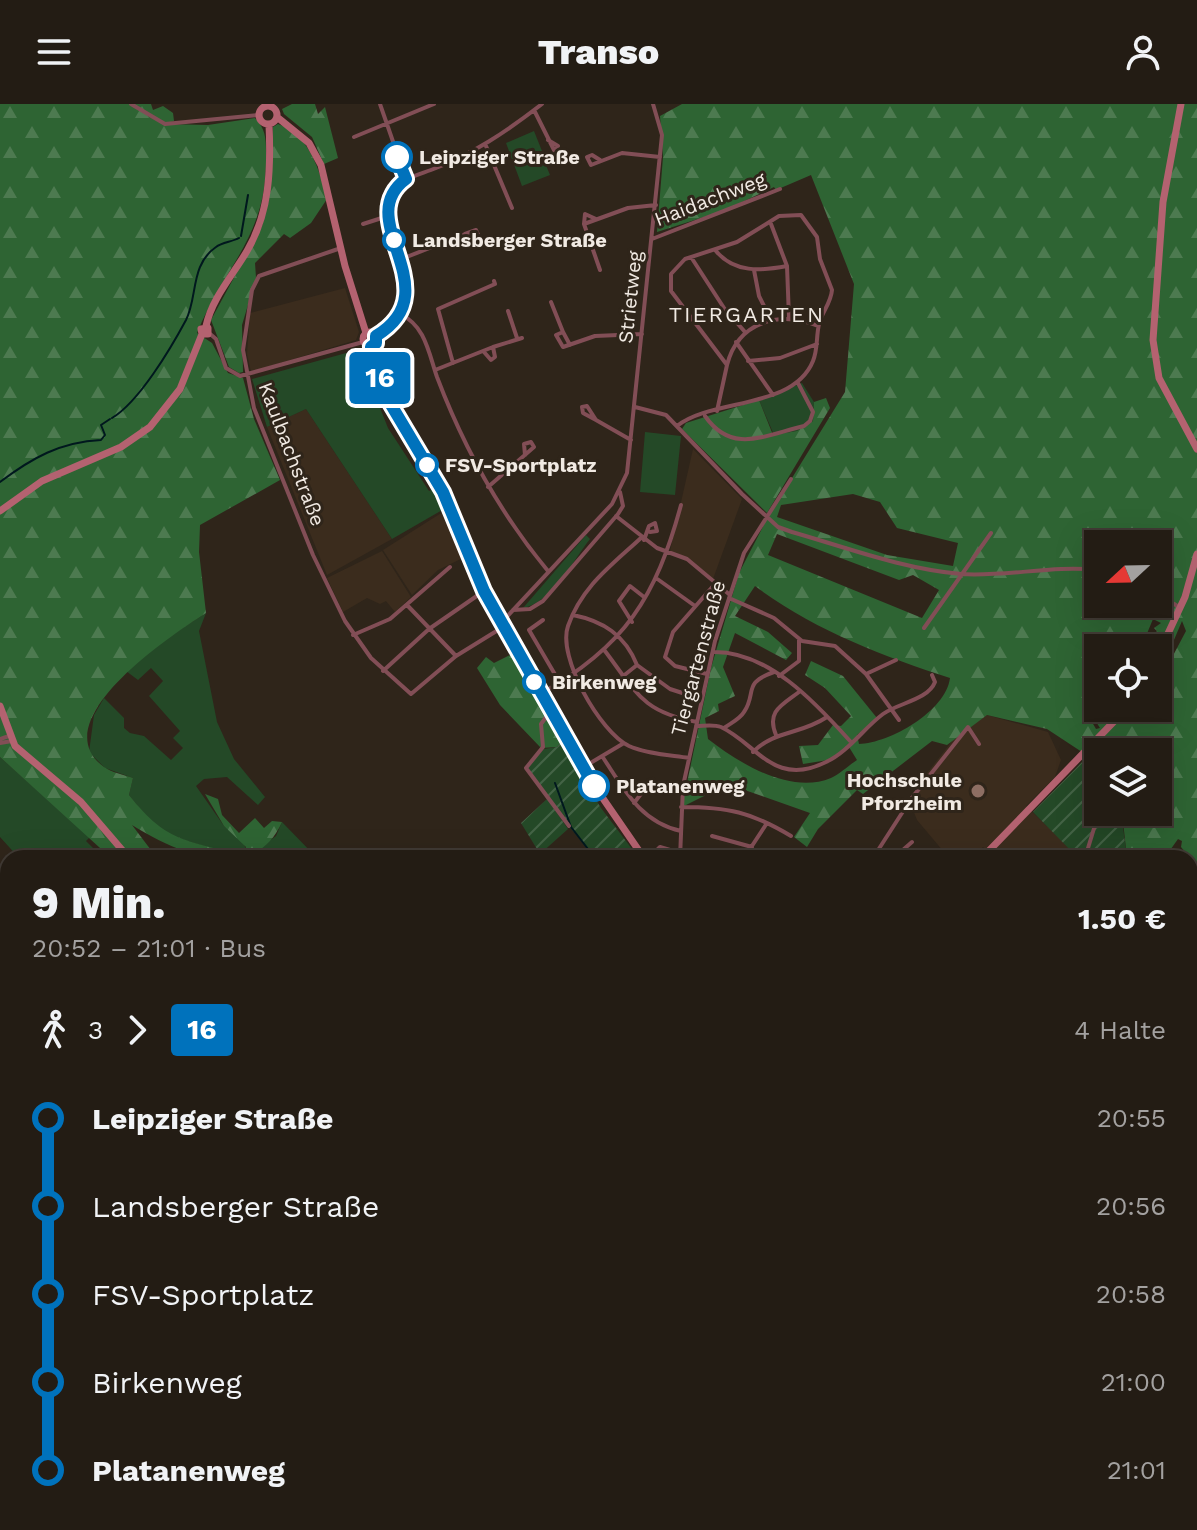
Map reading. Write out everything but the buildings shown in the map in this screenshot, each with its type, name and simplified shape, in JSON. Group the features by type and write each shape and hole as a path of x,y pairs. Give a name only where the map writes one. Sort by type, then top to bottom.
{"main road":[{"path":"1181,104 1160,225 1153,340 1159,378 1197,449"},
{"path":"269,124 262,122 259,115 266,105 275,109 277,117 294,127 316,153 366,333 363,342 371,347 387,398 443,492 484,591 550,712 582,768 641,850"},
{"path":"0,511 42,481 121,447 150,427 180,389 262,217 269,185 269,124 277,117"},
{"path":"366,333 376,336 376,343 371,347"},
{"path":"1168,634 1180,608 1197,554"},
{"path":"0,706 10,738 81,802 122,850"},
{"path":"990,850 1113,722"}],"street":[{"path":"131,104 165,124 259,115"},
{"path":"380,104 406,179"},
{"path":"354,137 434,104"},
{"path":"376,336 401,315 407,290 388,216 394,191 406,179 486,146 542,104"},
{"name":"Strietweg","path":"616,516 623,506 620,492 631,440 656,205 661,128 653,104"},
{"path":"534,110 548,140"},
{"path":"486,146 512,208"},
{"path":"600,160 622,153 660,157"},
{"name":"Haidachweg","path":"652,239 780,189"},
{"path":"600,270 584,224 628,208 656,205"},
{"path":"677,426 773,395 798,383 810,368 818,326 832,290 814,230 796,214 783,215 715,250 691,257 671,274 671,291 727,365"},
{"path":"363,224 388,216"},
{"path":"770,223 787,266 789,318"},
{"path":"399,260 465,234"},
{"name":"Kaulbachstraße","path":"341,248 268,271 256,280 244,339 246,377 254,408 313,555 353,635 383,671 415,694 456,656"},
{"path":"715,250 726,261 754,270 787,266"},
{"path":"691,257 725,310 745,332"},
{"path":"754,270 759,296 771,320"},
{"path":"453,363 438,309 495,284 494,281"},
{"path":"551,302 570,345"},
{"path":"435,370 520,338 508,311"},
{"path":"401,315 418,326 450,413 488,487 548,571"},
{"path":"717,411 727,365 736,342 745,332 771,320 789,318 818,326"},
{"path":"206,331 216,339 226,368 246,377 363,342"},
{"path":"563,332 556,336 559,345 570,345 595,336 642,334"},
{"path":"736,342 773,395"},
{"path":"748,361 780,358 817,344"},
{"path":"484,352 488,358 494,359 493,347"},
{"path":"705,416 722,435 735,440 804,426 813,412 798,383"},
{"path":"635,407 659,411 677,426 778,527 895,563 962,574 1084,570"},
{"path":"596,420 631,440"},
{"path":"488,487 525,455"},
{"name":"Tiergartenstraße","path":"680,850 681,807 689,758 707,674 729,596 744,553 791,479"},
{"path":"407,605 456,656 502,625 620,492"},
{"path":"540,694 574,674 619,637 632,622 668,552 681,505"},
{"path":"513,610 530,609 543,601 616,516 643,538 687,559 729,596 774,618 798,639 835,646 866,674 899,720"},
{"path":"650,532 593,582 573,615 565,645 574,674 605,722 624,743 689,758"},
{"path":"924,628 991,533"},
{"path":"353,635 384,623 450,567"},
{"path":"656,578 695,606"},
{"path":"707,674 675,666 665,659 669,639 715,584"},
{"path":"632,622 619,601 630,586 644,597"},
{"path":"383,671 429,629 484,591"},
{"path":"1172,603 1180,608"},
{"path":"573,615 602,623 619,637 637,665 670,689 701,699"},
{"path":"543,620 529,630 560,683"},
{"path":"724,728 744,713 749,691 755,683 799,661 798,639"},
{"path":"604,650 622,677 653,709 696,724 724,728 753,752 792,769 827,762 891,709 931,690 935,682 932,675"},
{"path":"713,652 745,655 777,674 851,741"},
{"path":"866,674 896,660"},
{"path":"622,677 637,665"},
{"path":"776,735 771,722 773,712 799,692"},
{"path":"550,712 541,724 543,747 526,768 569,826"},
{"path":"753,752 776,735 798,733 827,717"},
{"path":"878,850 911,799 968,727 979,744"},
{"path":"0,741 10,738"},
{"path":"582,768 624,743"},
{"path":"602,756 634,803 653,822 681,831"},
{"path":"634,803 644,790"},
{"path":"681,807 733,809 791,836"},
{"path":"750,850 767,823"},
{"path":"1087,850 1095,826"},
{"path":"712,836 752,847"},
{"path":"905,850 912,842"}],"shaded area":[{"path":"345,288 359,332 356,340 251,372 247,354 250,313"},
{"path":"306,409 392,539 327,575 267,427"},
{"path":"693,449 742,499 713,579 688,558 670,551"},
{"path":"446,510 465,557 438,570 412,595 383,550"},
{"path":"382,551 411,597 395,612 386,601 380,604 367,598 343,612 327,578"},
{"name":"Hochschule Pforzheim","path":"987,715 1048,732 1061,760 1055,777 1026,806 1072,850 986,850 983,847 980,850 942,850 917,820 909,800 920,782 967,726"}],"green space":[{"path":"0,104 151,104 153,110 163,106 173,113 174,121 165,124 208,125 255,118 266,141 264,185 259,209 242,250 197,333 212,343 228,373 243,378 254,419 280,480 200,525 199,552 206,613 167,639 119,681 100,704 89,726 89,748 104,767 133,778 129,795 143,812 180,838 221,850 183,850 132,825 151,850 102,850 0,757"},
{"path":"292,104 315,104 318,114 325,107 338,158 324,164 312,137 284,114 282,109"},
{"path":"682,104 1197,104 1197,850 1183,850 1182,841 1178,839 1170,850 1126,850 1124,826 1172,826 1172,738 1084,738 1084,753 1047,729 987,715 947,745 932,741 863,794 857,790 818,829 807,847 794,837 810,813 739,788 712,788 704,796 682,807 711,668 739,573 768,517 845,392 854,284 811,175 776,190 774,187 723,211 657,232 663,157 660,116","holes":["853,494 880,502 897,528 958,543 953,566 887,555 777,517 781,505","777,534 899,580 913,575 939,590 922,618 768,555","755,586 800,615 849,640 950,678 946,690 928,713 915,723 886,738 859,744 857,735 877,718 843,676 811,661 805,675 825,688 851,716 841,726 833,725 818,745 799,746 803,764 828,760 849,747 857,760 831,778 799,782 766,774 735,758 708,739 705,718 719,711 718,704 735,696 723,667 735,633 786,660 792,653 768,632 735,616"]},
{"path":"278,124 298,136 312,155 327,199 311,223 290,238 284,234 255,263 256,278 242,325 243,372 239,373 229,367 211,320 262,226 268,203 273,127"},
{"path":"534,131 542,151 535,154 541,153 550,175 522,186 506,143"},
{"path":"357,350 388,428 429,491 436,488 444,509 392,539 306,409 267,427 252,379"},
{"path":"802,383 814,402 813,421 797,431 774,435 759,400"},
{"path":"826,398 830,408 767,513 682,429 686,423 759,400 773,435 797,431 813,421 814,402"},
{"path":"645,432 681,436 675,495 640,492"},
{"path":"586,535 590,539 561,580 543,598 523,608"},
{"path":"206,613 199,631 217,722 234,759 265,797 258,805 227,777 204,779 196,786 224,826 243,841 246,850 217,850 171,836 149,821 129,795 133,778 105,768 89,752 94,715 104,698 124,718 124,728 130,733 144,736 171,760 183,748 173,738 180,731 149,696 163,681 151,668 138,680 126,671 165,639"},
{"path":"512,654 561,742 557,747 541,748 500,705 477,668 486,657 494,663"},
{"path":"561,742 601,808 633,850 589,850 548,800 568,829 544,850 538,850 521,823 547,799 527,766 544,749 557,747"},
{"path":"0,757 90,837 86,841 95,850 12,850 0,837"},
{"path":"1084,760 1084,826 1123,826 1126,850 1070,850 1033,812"},
{"path":"205,794 218,799 222,815 239,833 255,818 264,828 272,821 282,822 269,842 257,850 245,850 246,847 224,826"},
{"path":"282,822 309,850 257,850 276,836"}],"waterway":[{"path":"241,236 248,195"},
{"path":"112,418 133,400 172,345 190,311 198,272 208,254 218,245 239,238"},
{"path":"0,482 59,448 101,440 105,435 101,425 110,419"},
{"path":"555,783 571,827 589,850"}],"bus line":[{"name":"16","path":"397,157 406,179 394,191 388,216 407,290 401,315 387,330 376,336 376,343 371,347 375,363 399,423 443,492 484,591 563,736 594,786"}],"place":[{"name":"Leipziger Straße","path":"397,157"},
{"name":"Landsberger Straße","path":"394,240"},
{"name":"FSV-Sportplatz","path":"427,465"},
{"name":"Birkenweg","path":"534,682"},
{"name":"Platanenweg","path":"594,786"},
{"name":"Hochschule Pforzheim","path":"978,791"}],"district":[{"name":"TIERGARTEN","path":"747,314"}]}
